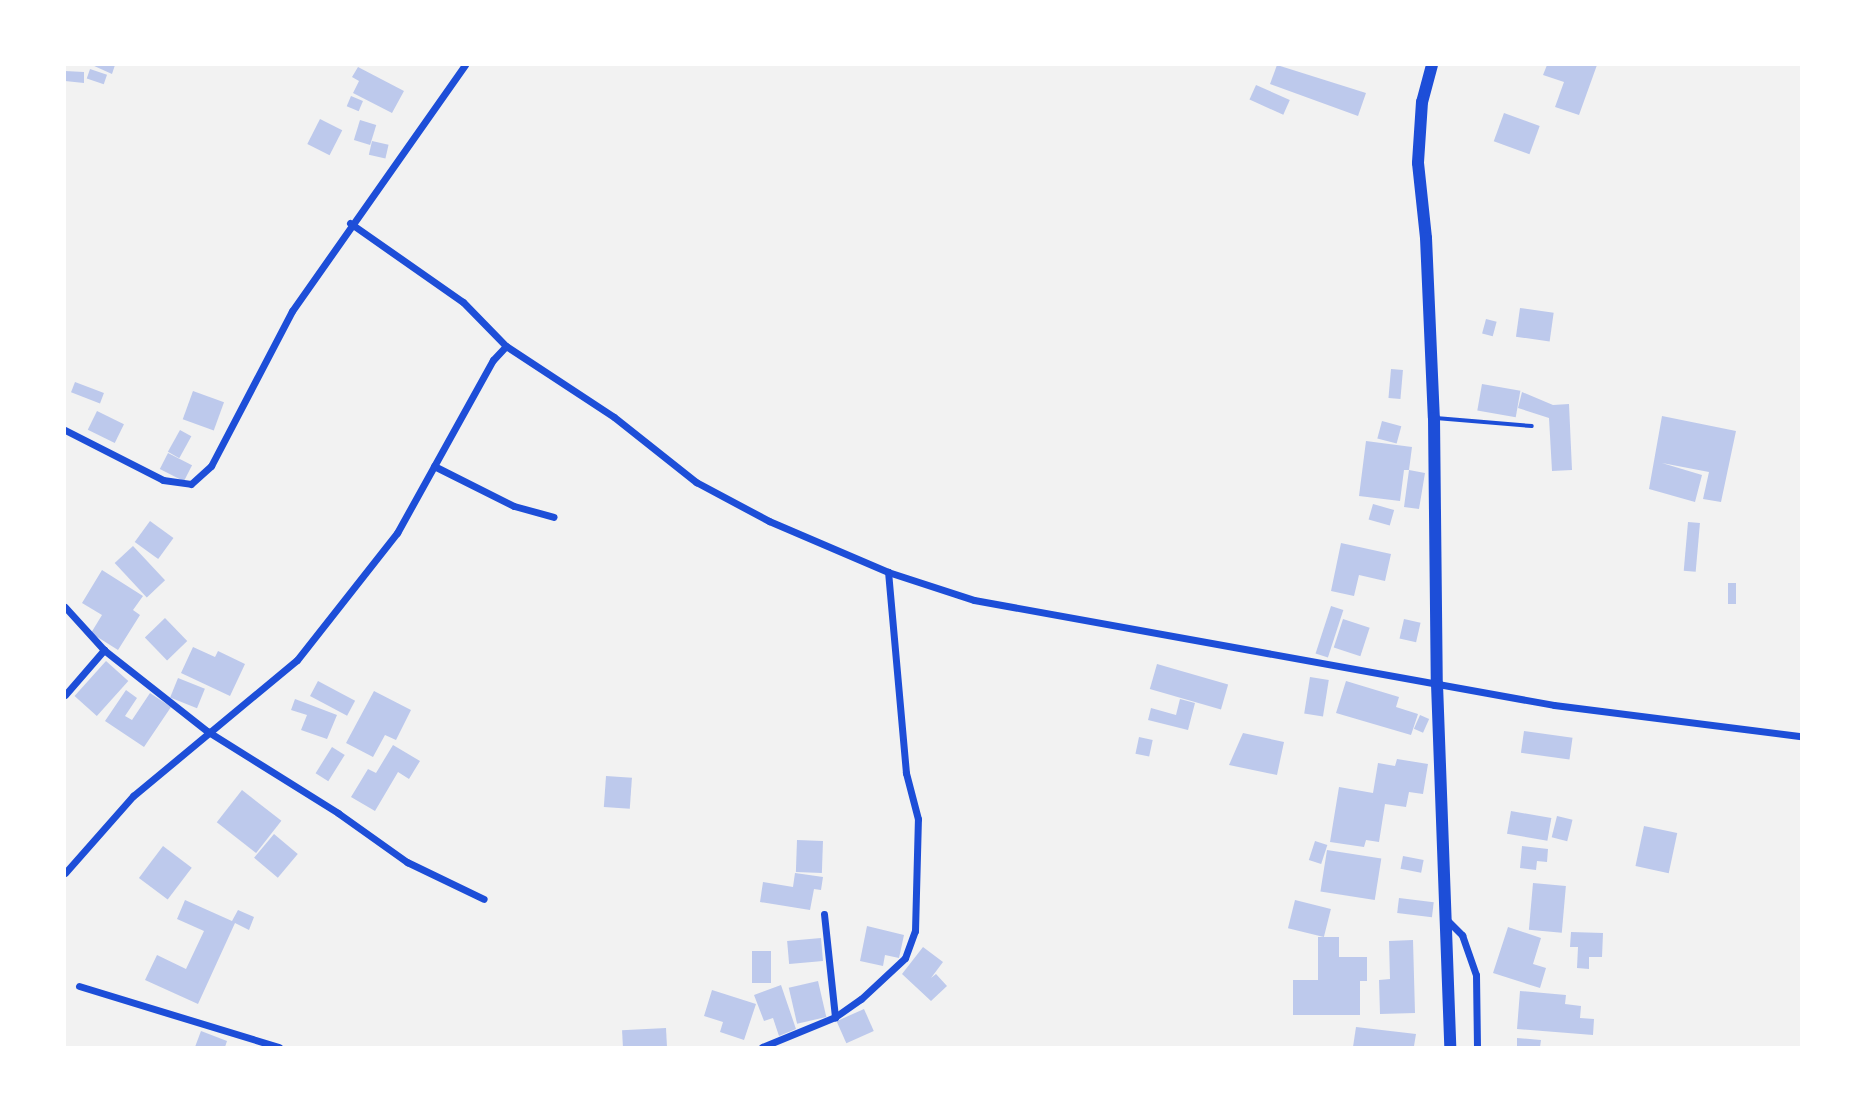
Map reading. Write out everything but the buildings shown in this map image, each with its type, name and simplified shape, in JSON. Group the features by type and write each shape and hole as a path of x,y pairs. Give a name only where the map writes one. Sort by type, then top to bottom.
{"highway":[{"path":"1432,65 1422,102 1418,163 1426,238 1434,418 1437,684 1450,1047"}],"street":[{"path":"65,430 130,467 163,480 191,484 211,466 292,311 350,223 465,65"},
{"path":"350,223 463,303 506,346 614,417 695,482 769,521 888,572 974,600 1437,684 1554,705 1801,736"},
{"path":"65,873 133,796 206,731 297,660 397,533 493,360 506,346"},
{"path":"433,466 514,506 554,517"},
{"path":"762,1047 835,1017 905,958 915,931 918,819 902,739 888,572"},
{"path":"65,607 104,650 206,731 338,813 407,862 484,899"},
{"path":"65,695 104,650"},
{"path":"824,914 835,1017"},
{"path":"1446,919 1462,935 1476,975 1476,1047"},
{"path":"79,986 279,1047"}],"lane":[{"path":"1434,418 1532,426"}]}
